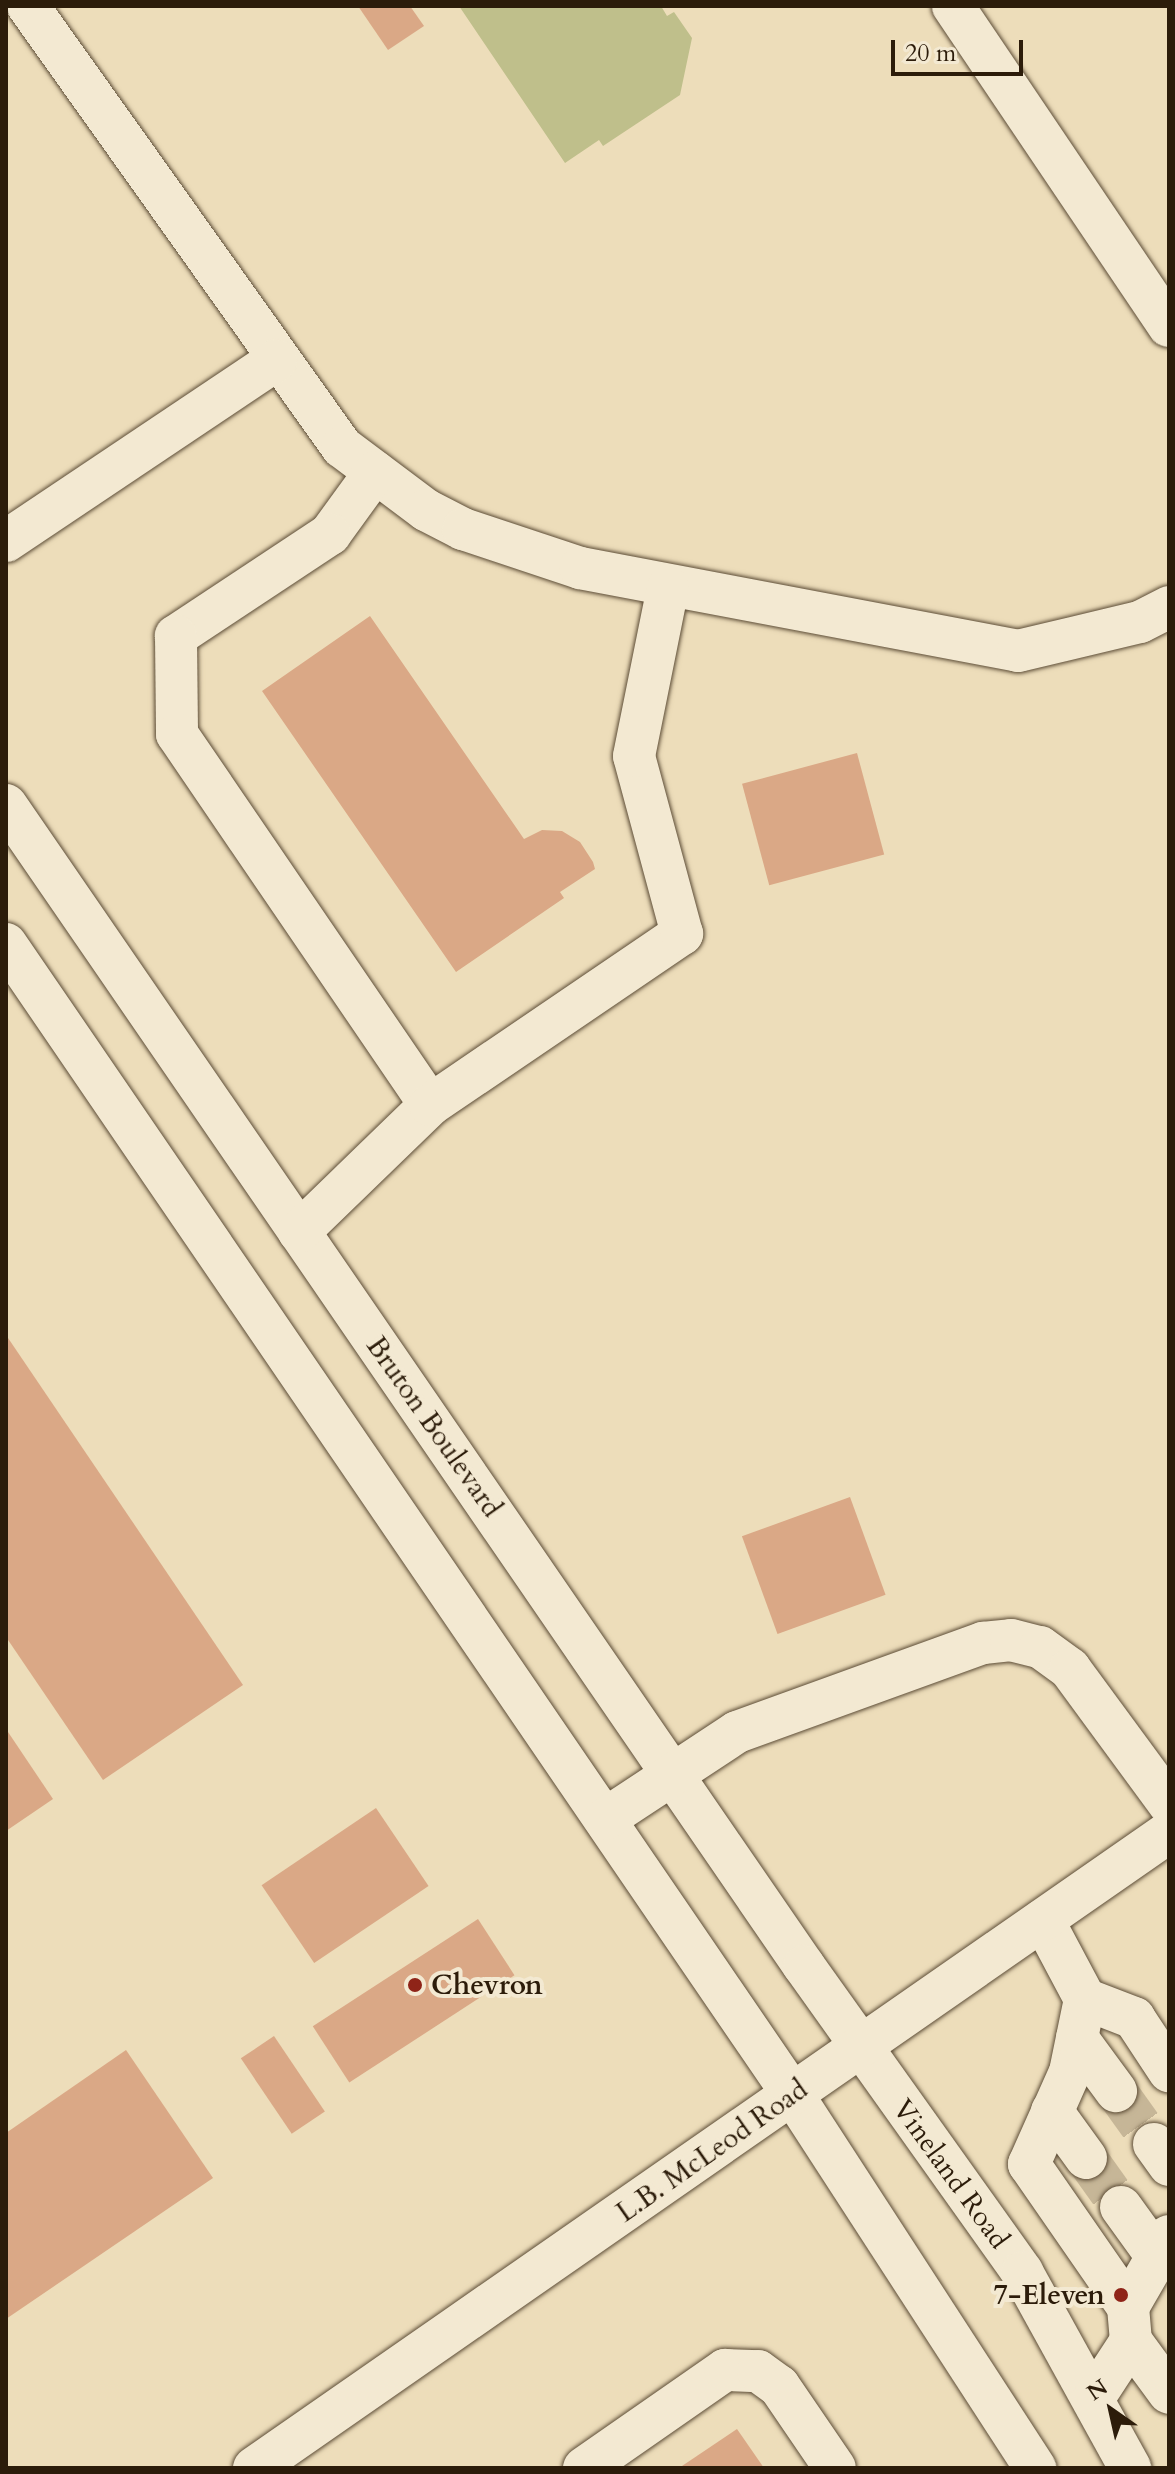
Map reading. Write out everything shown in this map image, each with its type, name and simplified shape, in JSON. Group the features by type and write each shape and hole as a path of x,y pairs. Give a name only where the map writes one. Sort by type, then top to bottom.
{"street":[{"path":"28,6 276,360 342,447 426,510 463,529 580,568 1018,651 1140,622 1169,607"},
{"path":"953,6 1169,326"},
{"path":"6,541 276,360"},
{"path":"375,472 330,534 176,636 177,734 430,1105"},
{"path":"299,1232 430,1105 682,934 634,756 668,587"},
{"name":"Bruton Boulevard","path":"6,805 861,2049"},
{"path":"6,944 793,2095 1035,2468"},
{"path":"605,1819 737,1732 983,1643 1011,1640 1040,1647 1070,1669 1169,1804"},
{"name":"L.B. McLeod Road","path":"254,2468 1169,1832"},
{"path":"1043,1920 1081,2018 1116,2091"},
{"path":"1081,2018 1134,2018 1169,2071"},
{"path":"1081,2018 1070,2072 1029,2164 1130,2324 1169,2393"},
{"name":"Vineland Road","path":"861,2049 1022,2272 1130,2468"},
{"path":"1052,2111 1086,2158"},
{"path":"1093,2399 1130,2324 1163,2246 1121,2207"},
{"path":"584,2468 725,2370 758,2371 779,2386 835,2468"}],"green space":[{"path":"459,6 661,6 667,16 674,12 692,38 680,95 603,146 599,140 565,163"}],"building":[{"path":"358,6 410,6 424,26 388,50"},
{"path":"370,616 524,839 542,830 562,831 580,842 595,869 560,892 564,898 456,972 262,691"},
{"path":"857,753 884,854 769,885 742,784"},
{"path":"6,1335 243,1685 103,1780 6,1637"},
{"path":"850,1497 886,1595 778,1634 742,1536"},
{"path":"6,1729 53,1799 6,1831"},
{"path":"376,1808 429,1886 314,1963 262,1885"},
{"path":"478,1919 514,1975 349,2082 313,2026"},
{"path":"274,2036 325,2111 292,2134 241,2058"},
{"path":"126,2050 213,2178 6,2319 6,2133"},
{"path":"737,2429 764,2468 679,2468"}],"tunnel":[{"path":"1116,2091 1154,2144"},
{"path":"1086,2158 1121,2207"}],"place":[{"name":"Chevron","path":"415,1985"},
{"name":"7-Eleven","path":"1121,2295"}]}
